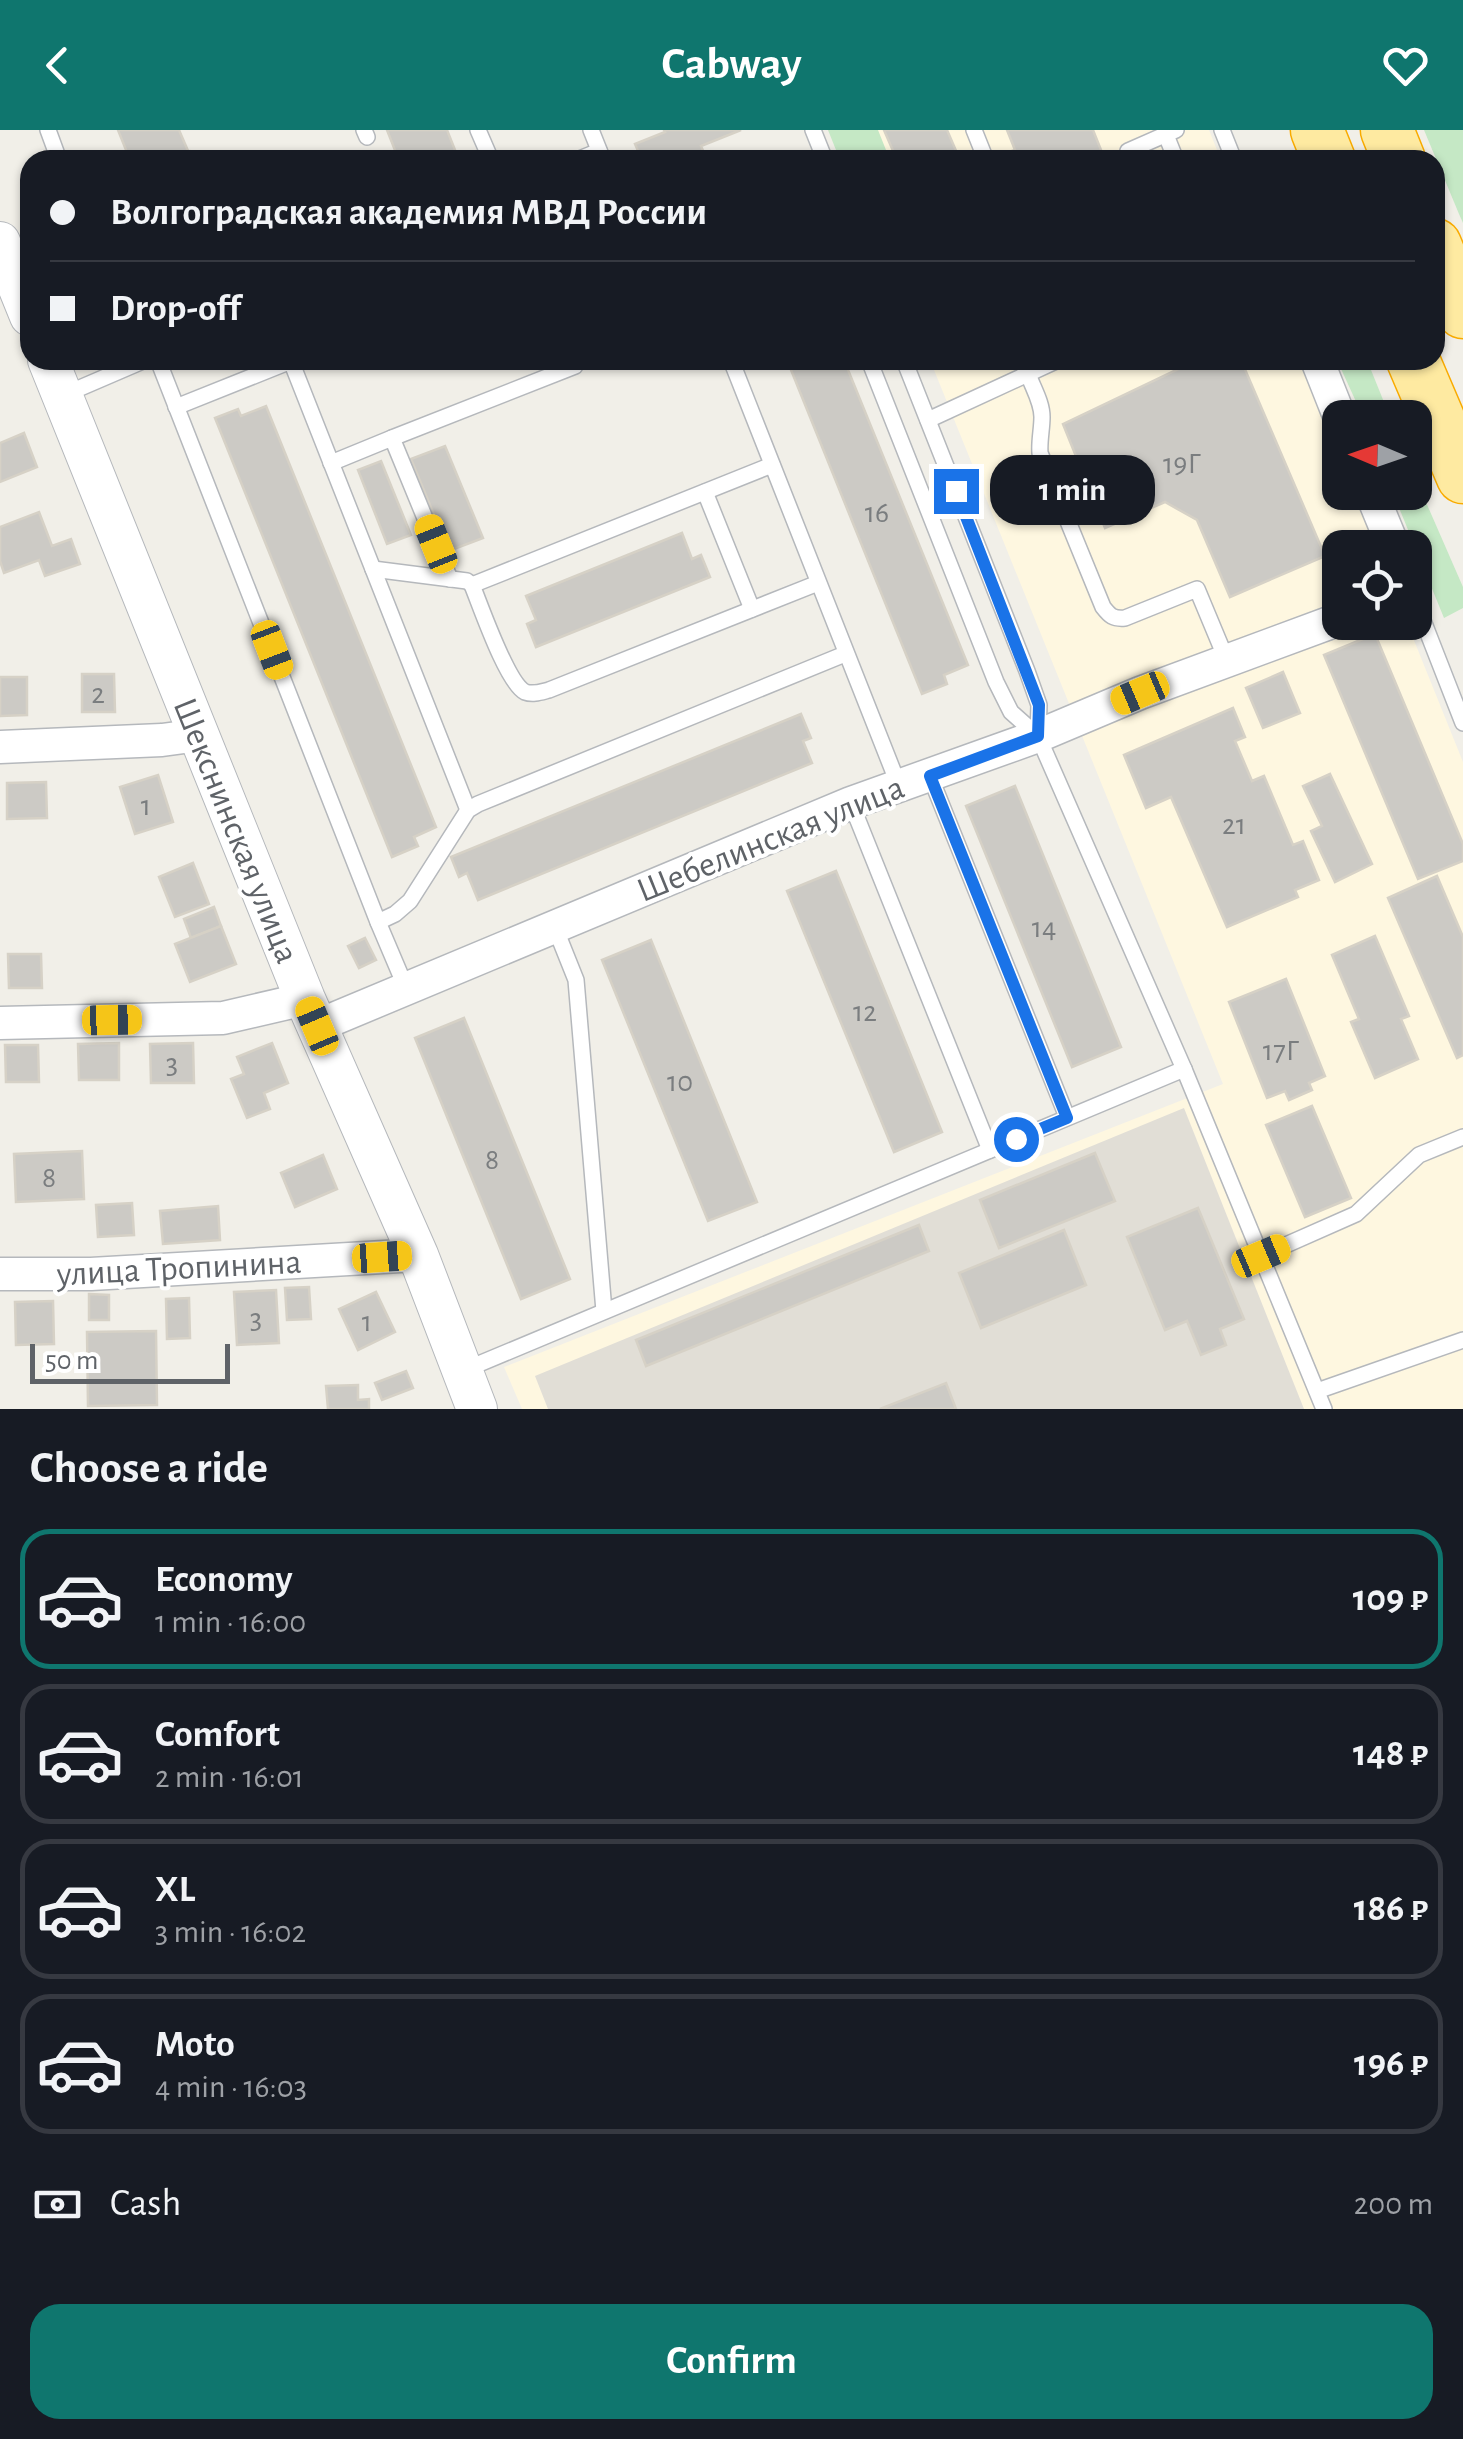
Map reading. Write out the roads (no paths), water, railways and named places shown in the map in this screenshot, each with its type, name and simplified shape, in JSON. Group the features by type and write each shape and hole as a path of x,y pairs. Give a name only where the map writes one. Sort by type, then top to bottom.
{"highway":[{"path":"1445,270 1463,312"},
{"path":"1417,370 1463,478"}],"street":[{"path":"0,242 20,291"},
{"path":"1320,370 1333,400"},
{"name":"Шекснинская улица","path":"54,378 311,1013 418,1255 477,1409"},
{"name":"Шебелинская улица","path":"0,1023 311,1013 406,988 851,803 1038,736 1322,625"},
{"path":"0,747 199,735"},
{"name":"улица Тропинина","path":"0,1274 92,1274 418,1255"}],"lane":[{"path":"1130,150 1171,132"},
{"path":"54,378 94,370"},
{"path":"162,370 406,988"},
{"path":"176,406 268,370"},
{"path":"295,370 468,810"},
{"path":"331,463 565,370"},
{"path":"735,370 846,654 914,781 1067,1118"},
{"path":"872,370 996,682 1011,712 1038,736 1184,1069 1324,1409"},
{"path":"908,370 1027,670 1039,705 1038,736"},
{"path":"928,420 1037,370"},
{"path":"1028,374 1040,402 1040,453 1109,616 1125,618 1197,589 1227,661"},
{"path":"392,438 450,579"},
{"path":"472,586 772,465"},
{"path":"705,492 752,609"},
{"path":"373,569 466,580 510,676 526,692 534,693 818,583"},
{"path":"1431,640 1463,723"},
{"path":"378,922 410,901 468,810 478,804 846,654"},
{"path":"851,803 990,1150"},
{"path":"554,925 576,980 604,1311"},
{"path":"462,1371 1184,1069"},
{"path":"1261,1256 1356,1214 1419,1155 1463,1137"},
{"path":"1317,1391 1463,1340"}]}
